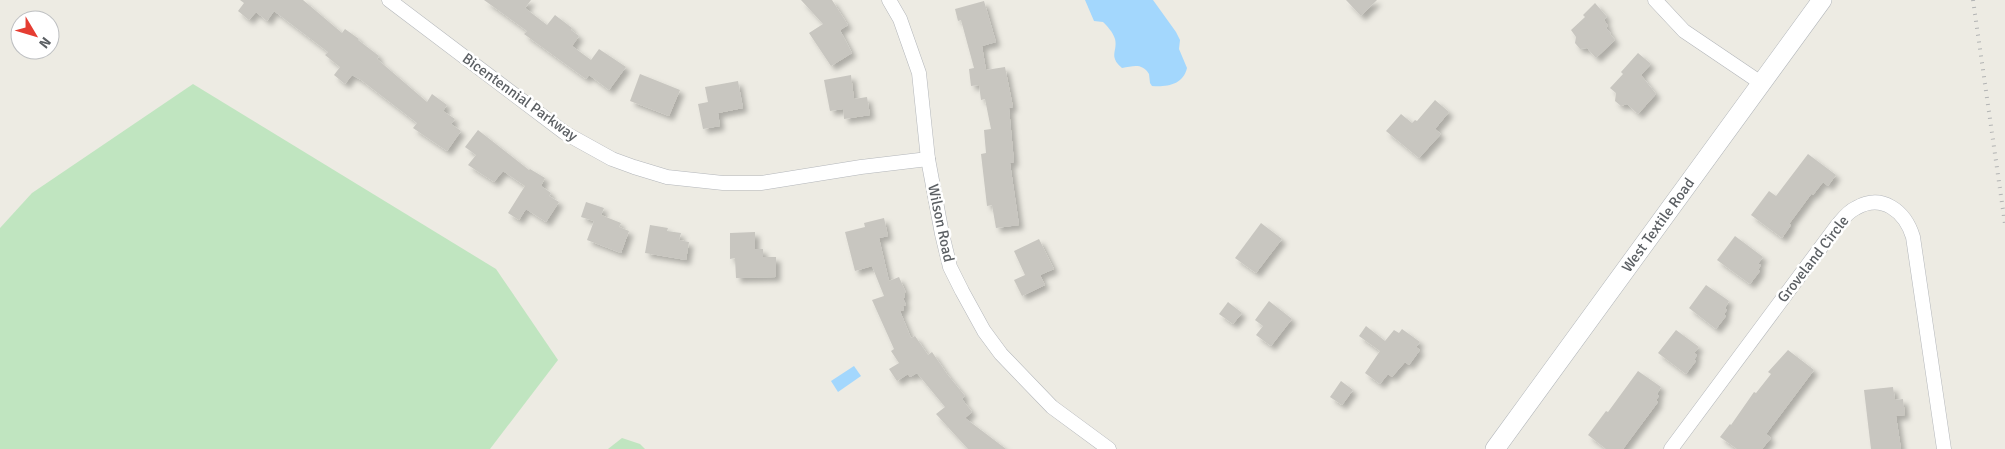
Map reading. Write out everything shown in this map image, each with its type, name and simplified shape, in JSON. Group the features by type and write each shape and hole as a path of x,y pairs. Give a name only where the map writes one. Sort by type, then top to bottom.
{"main road":[{"name":"West Textile Road","path":"1495,449 1822,0"}],"street":[{"name":"Bicentennial Parkway","path":"389,0 564,133 612,159 634,168 667,177 723,183 761,184 861,167 928,159"},
{"name":"Wilson Road","path":"889,0 900,19 919,73 928,159 950,267 984,331 1001,354 1058,411 1109,449"},
{"path":"1655,0 1684,31 1761,84"},
{"name":"Groveland Circle","path":"1673,448 1836,227 1849,212 1857,207 1875,203 1883,204 1898,211 1905,218 1914,236 1944,449"}],"green space":[{"path":"193,84 496,269 558,360 490,449 0,449 0,228 32,193"},
{"path":"622,438 640,444 645,449 608,449"}],"water":[{"path":"1085,0 1153,0 1180,40 1179,49 1187,68 1182,78 1174,84 1152,86 1149,74 1144,68 1137,66 1122,68 1114,57 1116,43 1113,34 1103,22 1094,21"},
{"path":"854,366 861,376 838,392 831,381"}],"building":[{"path":"240,0 303,0 342,33 345,29 359,39 379,56 377,59 427,102 432,94 447,105 443,111 455,119 451,124 461,131 447,151 413,128 417,123 361,80 352,75 345,84 334,75 340,67 325,55 328,52 274,11 267,21 256,12 249,20 238,11 244,3"},
{"path":"484,0 531,0 525,8 547,25 555,15 572,28 571,30 579,36 572,46 591,60 599,49 626,67 609,90 589,75 586,79 524,34 527,31"},
{"path":"801,0 832,0 848,25 840,30 852,53 831,66 809,33 823,24"},
{"path":"1346,0 1377,0 1361,16"},
{"path":"984,1 996,42 982,46 986,70 1005,67 1013,107 1009,108 1014,162 1010,163 1019,225 996,228 992,205 987,206 981,154 986,153 984,130 991,129 985,99 981,100 979,85 971,86 969,69 974,68 961,20 958,21 955,9"},
{"path":"1595,3 1607,17 1604,20 1608,26 1606,28 1615,40 1596,58 1587,48 1580,49 1575,43 1576,37 1571,30 1585,17 1583,15"},
{"path":"1638,53 1651,64 1641,75 1656,94 1638,114 1627,104 1621,106 1615,101 1616,93 1610,88"},
{"path":"640,74 680,90 669,116 630,101"},
{"path":"851,75 854,99 867,97 870,115 844,119 843,109 830,111 824,80"},
{"path":"738,81 743,108 718,113 720,126 703,129 698,104 708,102 705,87"},
{"path":"1435,100 1449,112 1435,129 1441,134 1419,158 1386,131 1401,114 1412,123 1415,120 1417,121"},
{"path":"478,130 529,170 545,178 541,186 551,193 549,196 559,202 546,222 526,209 519,220 508,213 525,186 503,171 494,182 468,165 476,155 465,147"},
{"path":"1808,154 1836,175 1828,186 1823,182 1813,195 1812,193 1789,224 1791,225 1782,238 1751,215 1769,191 1776,196"},
{"path":"586,202 604,208 601,215 621,223 619,227 629,231 621,253 587,240 594,221 581,217"},
{"path":"884,218 888,236 879,238 889,281 899,277 906,293 904,293 905,297 903,298 906,305 903,306 904,310 900,311 911,338 915,336 928,355 932,352 965,396 962,399 972,412 965,418 1006,449 968,449 936,414 945,407 917,373 910,377 908,374 897,381 889,369 899,363 891,351 894,349 872,300 884,296 872,266 855,271 845,232 865,227 864,223"},
{"path":"1261,223 1282,239 1256,273 1235,258"},
{"path":"650,225 668,228 667,231 681,233 679,240 689,242 686,260 645,253"},
{"path":"755,232 755,249 763,249 763,257 776,257 776,277 736,278 735,258 730,259 730,233"},
{"path":"1735,236 1763,257 1758,264 1761,265 1758,270 1760,271 1750,284 1717,260"},
{"path":"1039,239 1054,269 1040,275 1045,285 1022,296 1014,280 1025,275 1014,251"},
{"path":"1706,285 1729,301 1725,308 1727,310 1724,314 1726,316 1716,329 1689,308"},
{"path":"1269,301 1292,319 1271,346 1256,335 1263,326 1255,320"},
{"path":"1228,302 1242,313 1233,324 1219,314"},
{"path":"1366,326 1385,341 1394,330 1399,333 1402,329 1420,342 1416,347 1420,350 1409,365 1405,362 1392,377 1388,374 1380,384 1365,373 1380,351 1359,336"},
{"path":"1676,330 1699,347 1694,353 1697,355 1694,360 1696,361 1686,374 1658,353"},
{"path":"1788,350 1814,370 1766,434 1771,438 1762,449 1737,449 1720,437 1731,425 1754,392 1756,393 1771,374 1768,372"},
{"path":"1638,371 1661,387 1657,394 1659,396 1656,400 1658,402 1623,449 1606,449 1588,435 1606,411 1608,412"},
{"path":"1341,381 1353,390 1342,405 1330,397"},
{"path":"1893,387 1895,400 1903,399 1905,415 1896,416 1901,449 1871,449 1864,390"}],"railway":[{"path":"1973,0 2005,224"}]}
